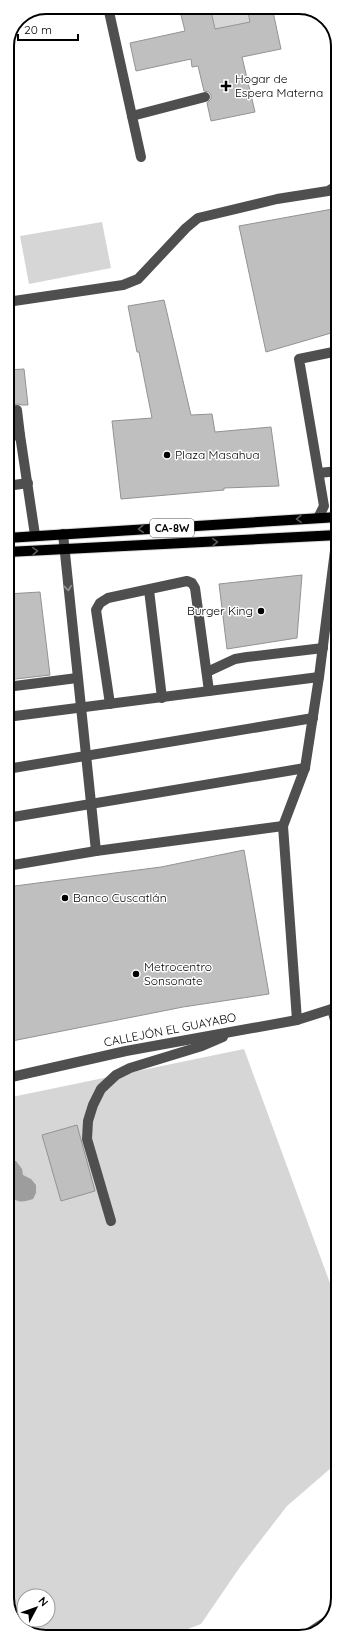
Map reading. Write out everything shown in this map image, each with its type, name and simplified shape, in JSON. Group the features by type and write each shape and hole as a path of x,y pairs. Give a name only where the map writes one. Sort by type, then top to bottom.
{"main road":[{"name":"CA-8W","path":"14,537 331,517"},
{"name":"CA-8W","path":"14,552 331,535"}],"street":[{"path":"110,14 141,157"},
{"path":"132,116 205,96"},
{"path":"14,301 123,285 138,279 186,228 198,218 277,199 328,191 331,189"},
{"path":"318,518 324,506 299,359 331,352"},
{"path":"17,410 35,535"},
{"path":"14,435 20,435"},
{"path":"319,473 331,472"},
{"path":"14,485 28,483"},
{"path":"63,534 96,851"},
{"path":"110,704 96,610 100,603 108,598 187,581 192,583 195,588 209,691"},
{"path":"297,1020 283,826 304,768 319,677 331,583"},
{"path":"149,590 162,698"},
{"path":"207,672 235,659 323,648"},
{"path":"14,716 319,677"},
{"path":"14,686 78,678"},
{"path":"14,768 313,718"},
{"path":"14,817 304,768"},
{"path":"14,865 96,851 283,826"},
{"name":"CALLEJÓN EL GUAYABO","path":"14,1076 126,1051 297,1020 331,1009"},
{"path":"111,1221 87,1139 88,1120 101,1089 116,1075 130,1068 202,1046 236,1031"}],"shaded area":[{"path":"212,14 248,14 250,22 215,29"},
{"path":"102,222 111,268 29,284 20,236"},
{"path":"244,1049 331,1286 331,1468 287,1506 240,1567 201,1624 185,1630 44,1630 34,1628 56,1628 56,1588 16,1588 16,1610 14,1602 14,1097"},
{"path":"14,1161 16,1161 22,1169 23,1175 31,1179 36,1185 36,1193 33,1199 25,1201 14,1199"}],"building":[{"path":"181,14 212,14 215,29 250,22 248,14 274,14 281,49 242,57 255,112 211,121 207,103 211,99 211,95 209,92 204,91 198,66 192,67 191,59 136,71 130,43 185,31"},
{"path":"331,209 331,333 266,352 239,226"},
{"path":"164,300 191,415 212,414 215,432 271,427 279,486 224,488 224,490 121,499 112,421 152,418 128,306"},
{"path":"24,369 28,405 14,405 14,370"},
{"name":"Burger King","path":"302,575 297,638 227,649 219,584"},
{"path":"40,592 50,675 14,679 14,594"},
{"name":"Metrocentro Sonsonate","path":"244,850 269,994 183,1007 14,1041 14,886 161,867"},
{"path":"77,1125 95,1191 61,1201 42,1135"}],"place":[{"name":"Hogar de Espera Materna","path":"226,86"},
{"name":"Plaza Masahua","path":"167,455"},
{"name":"Burger King","path":"261,611"},
{"name":"Banco Cuscatlán","path":"65,898"},
{"name":"Metrocentro Sonsonate","path":"136,974"}]}
